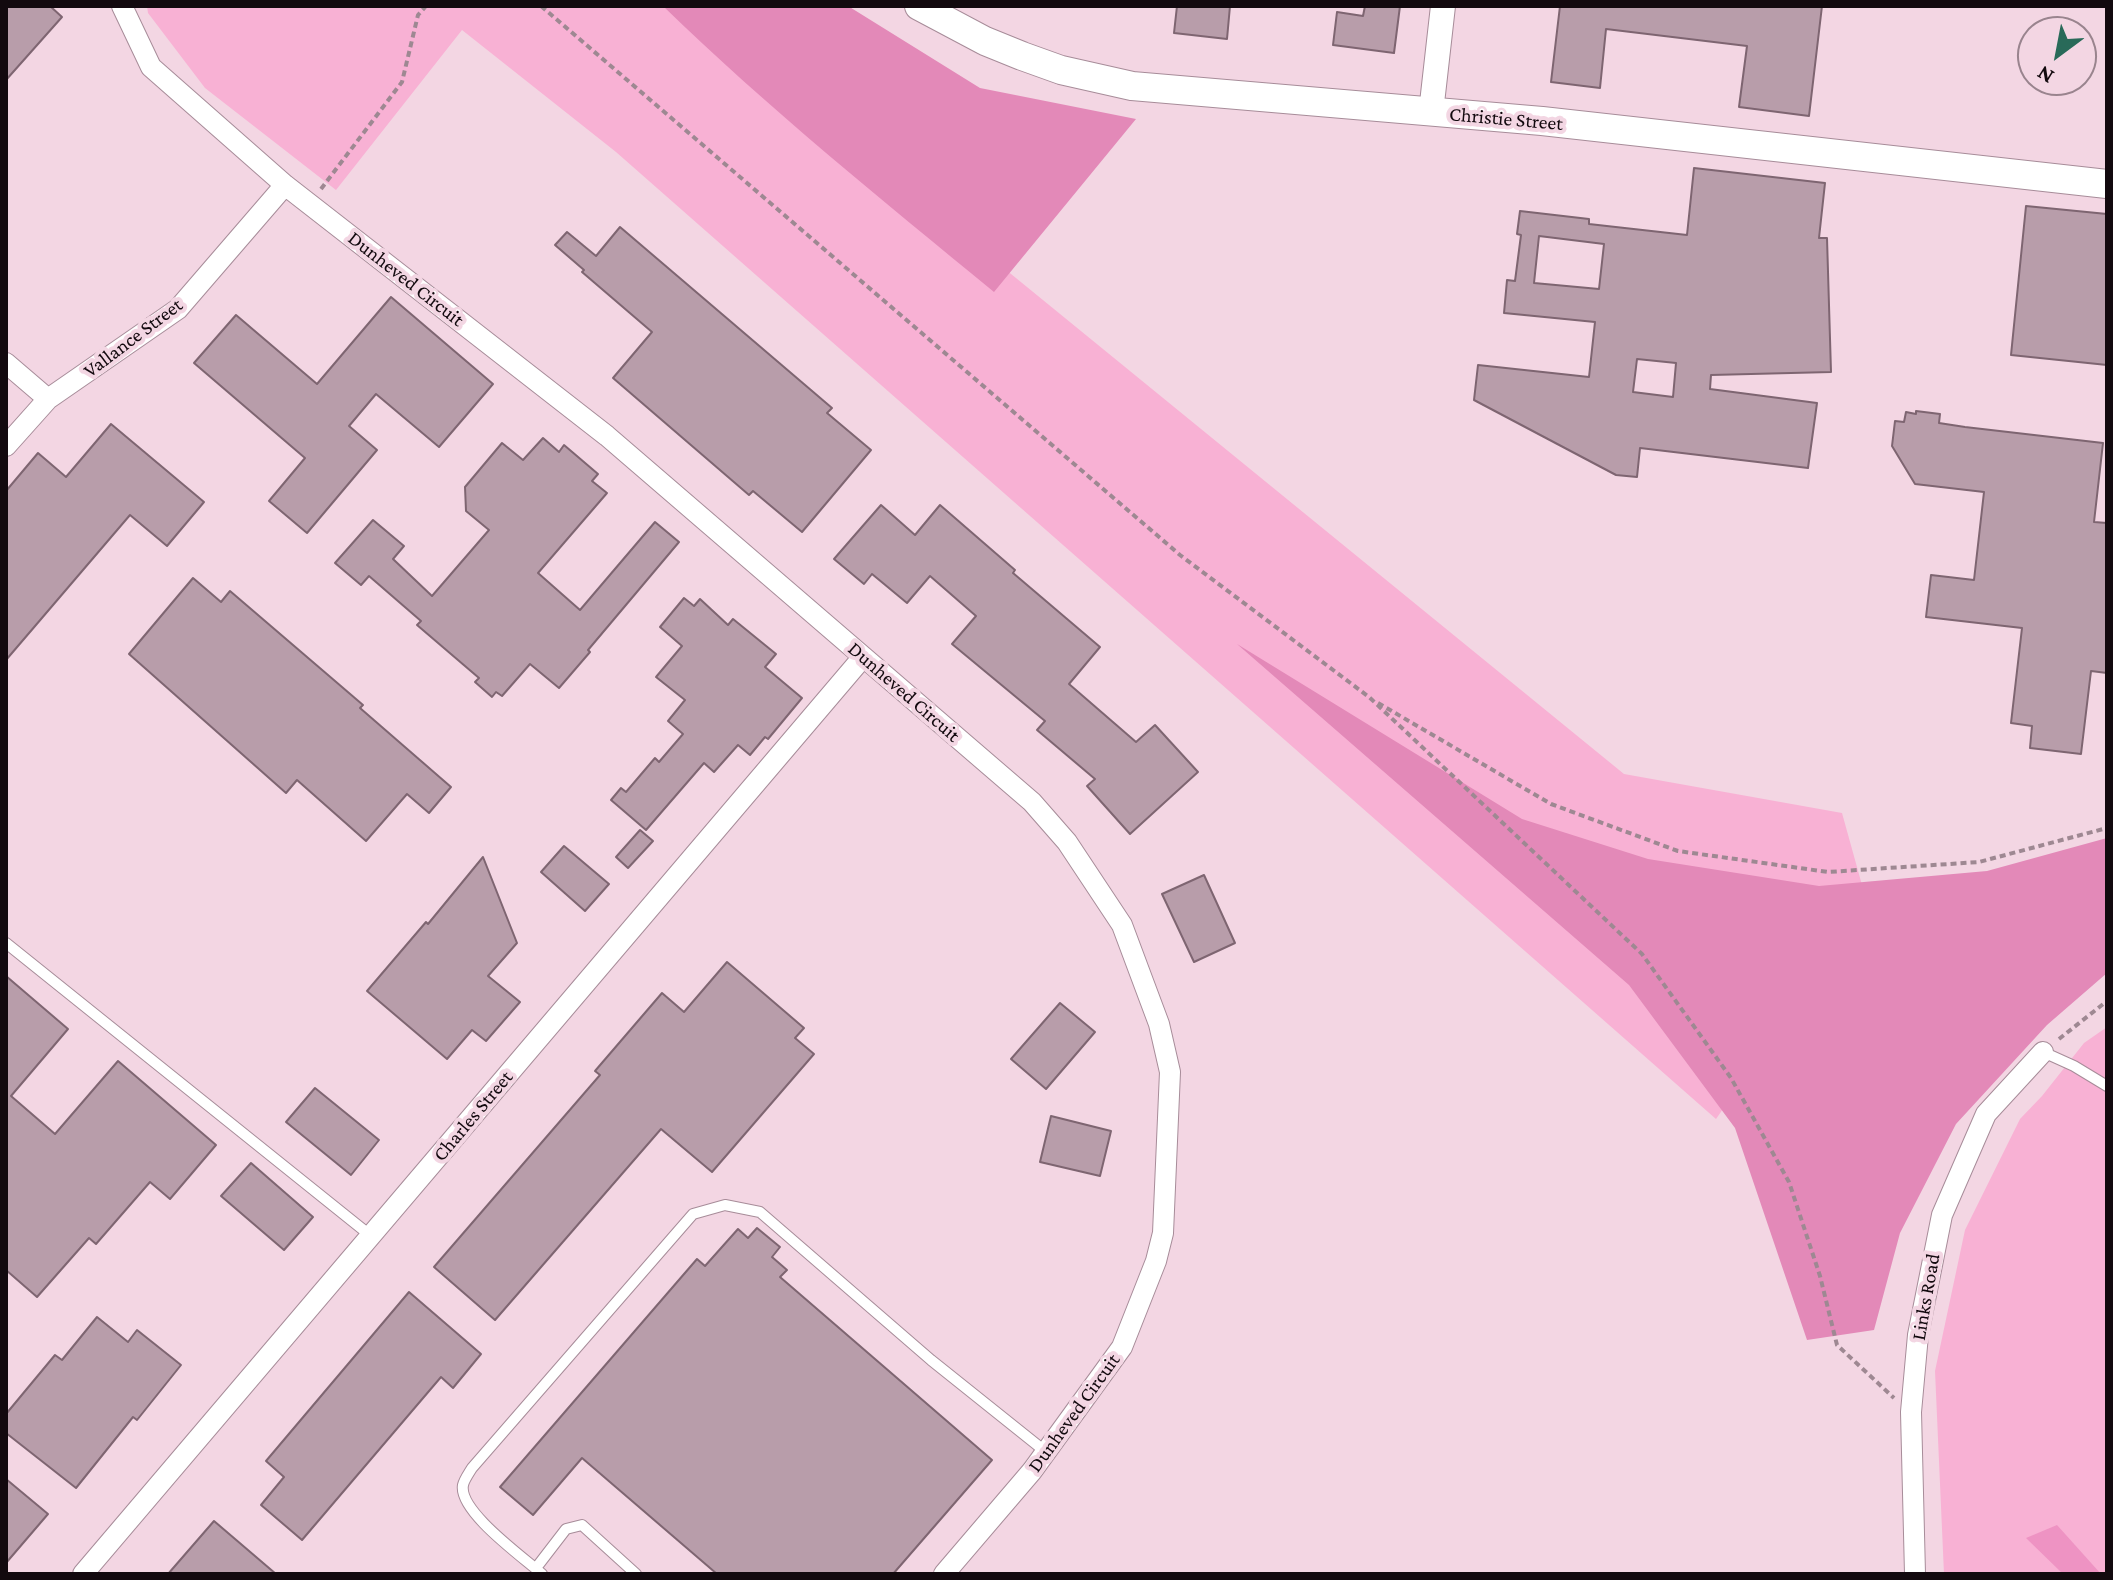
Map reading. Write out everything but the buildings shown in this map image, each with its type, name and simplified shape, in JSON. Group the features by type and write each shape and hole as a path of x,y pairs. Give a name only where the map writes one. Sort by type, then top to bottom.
{"main road":[{"name":"Christie Street","path":"919,6 985,41 1061,70 1176,91 1655,133 2107,184"}],"street":[{"name":"Dunheved Circuit","path":"122,6 151,67 285,185 607,436 1032,802 1067,842 1122,925 1159,1024 1170,1072 1163,1233 1156,1261 1122,1347 1046,1452 944,1574"},
{"path":"1431,112 1443,6"},
{"name":"Vallance Street","path":"6,446 48,399 178,309 285,185"},
{"path":"6,363 48,399"},
{"name":"Charles Street","path":"83,1574 863,657"},
{"name":"Links Road","path":"1915,1574 1911,1412 1918,1335 1942,1215 1986,1114 2043,1052"}],"lane":[{"path":"6,943 371,1236"},
{"path":"2043,1052 2107,1086"},
{"path":"636,1574 582,1525 566,1529 539,1571 479,1518 465,1501 463,1485 472,1468 693,1214 725,1205 760,1212 931,1360 1046,1452"}],"path":[{"path":"310,203 402,82 418,15 426,6"},
{"path":"541,6 1180,555 1369,697 1642,954 1731,1078 1789,1182 1820,1276 1837,1345 1911,1412"},
{"path":"1369,697 1551,804 1678,851 1828,872 1979,862 2107,828"},
{"path":"2070,1030 2107,1001"}],"shaded area":[{"path":"147,6 708,6 924,203 1624,774 1842,813 1875,932 1759,1057 1716,1119 616,152 462,30 336,190 205,88 148,13"},
{"path":"663,6 848,6 980,88 1136,119 994,292 784,117"},
{"path":"1237,644 1522,819 1648,859 1819,886 1987,871 2107,838 2107,973 2047,1025 1956,1124 1900,1233 1874,1330 1807,1340 1735,1128 1629,985"},
{"path":"2107,1027 2107,1574 1944,1574 1935,1371 1965,1230 2020,1119 2084,1043"},
{"path":"2057,1525 2101,1574 2063,1574 2026,1538"}]}
